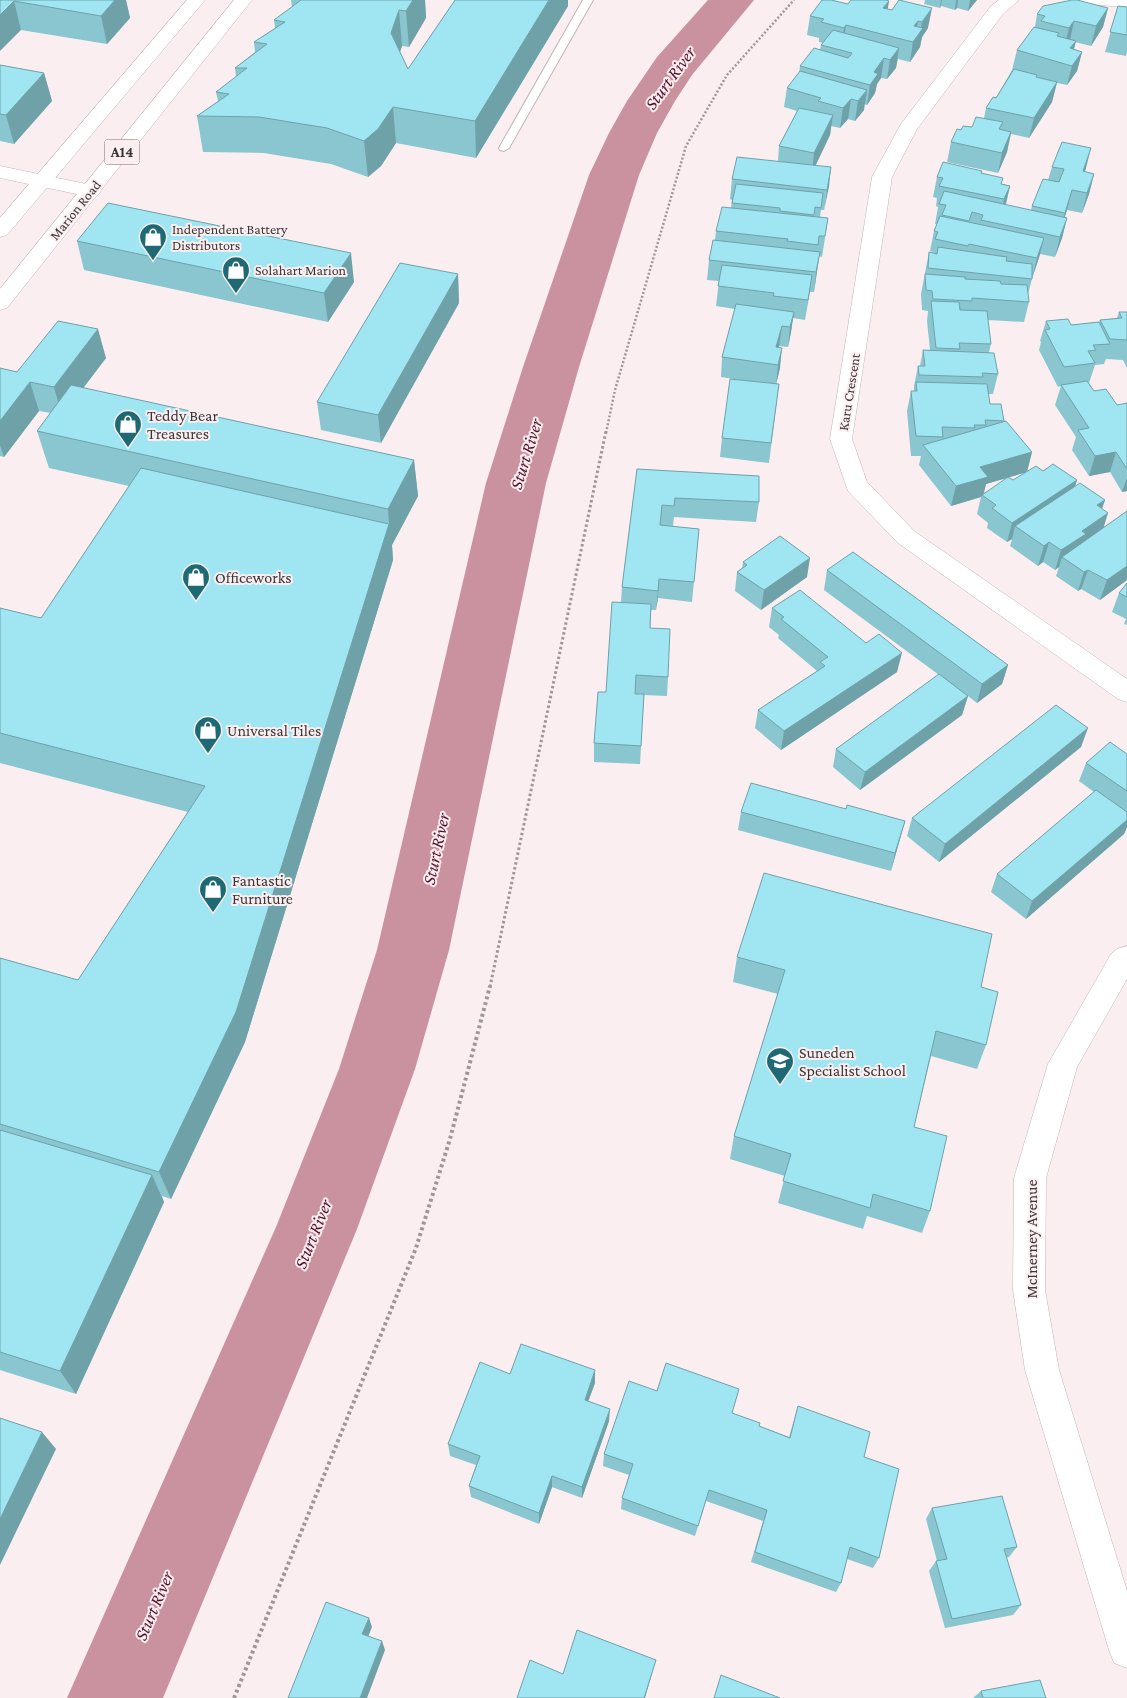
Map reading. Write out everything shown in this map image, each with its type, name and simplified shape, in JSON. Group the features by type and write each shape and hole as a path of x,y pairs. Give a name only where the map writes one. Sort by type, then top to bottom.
{"street":[{"name":"A14","path":"0,231 196,0"},
{"name":"Marion Road","path":"0,303 243,0"},
{"name":"Karu Crescent","path":"1010,0 996,10 908,128 882,177 841,439 856,485 906,537 1127,692"},
{"path":"1089,0 1127,2"},
{"path":"0,172 91,191"},
{"name":"McInerney Avenue","path":"1127,958 1121,962 1062,1064 1030,1178 1029,1281 1042,1370 1127,1650"}],"lane":[{"path":"504,148 588,0"}],"path":[{"path":"234,1698 416,1248 450,1139 492,980 615,390 686,146 727,75 794,0"}],"building":[{"path":"0,0 115,0 101,16 14,1 0,15"},
{"path":"301,0 413,0 406,11 399,10 391,33 408,69 455,0 549,0 475,121 393,107 378,129 364,141 327,128 259,117 197,116 229,94 216,92 247,68 235,68 267,44 254,42 285,22 274,20"},
{"path":"822,0 848,4 851,0 886,0 889,1 883,8 892,10 899,0 932,8 922,22 918,21 914,26 923,28 913,42 846,25 844,28 821,22 824,19 810,16"},
{"path":"1072,0 1108,8 1096,26 1074,21 1069,28 1041,21 1045,16 1037,14 1043,6"},
{"path":"1118,6 1127,7 1127,35 1110,32"},
{"path":"1034,27 1059,33 1057,36 1076,41 1070,48 1082,52 1072,66 1017,50"},
{"path":"833,30 899,48 890,60 884,58 874,72 878,74 870,85 800,66 814,48 848,58 850,56 852,53 821,45"},
{"path":"0,65 44,73 6,115 0,114"},
{"path":"1014,69 1057,82 1034,118 986,108 993,97 996,98"},
{"path":"800,71 867,90 858,101 851,99 843,108 818,101 821,98 787,88"},
{"path":"799,108 833,115 814,153 779,146"},
{"path":"976,117 1003,122 999,129 1011,132 1002,153 951,142 957,129 961,130 963,126 972,127"},
{"path":"1062,142 1091,148 1083,171 1094,174 1087,193 1072,190 1065,213 1032,206 1043,179 1059,182 1064,169 1052,167"},
{"path":"737,157 831,167 827,190 732,179"},
{"path":"943,162 1003,178 1001,184 1010,186 1004,199 939,186 943,178 937,177"},
{"path":"736,184 823,193 821,208 815,207 814,215 780,211 780,208 732,203"},
{"path":"944,191 1067,218 1060,237 981,220 983,215 972,212 969,221 942,215 946,205 939,204"},
{"path":"108,203 351,253 324,293 77,241"},
{"path":"722,207 828,218 825,236 819,236 818,245 787,241 788,239 716,231"},
{"path":"940,216 1044,238 1037,258 969,244 968,246 935,239 938,232 934,231"},
{"path":"713,240 820,252 816,272 709,260"},
{"path":"938,247 1007,257 1006,261 1032,264 1032,279 928,268 929,252 937,254"},
{"path":"400,263 458,274 378,415 317,402"},
{"path":"722,265 812,275 808,300 773,296 774,293 718,286"},
{"path":"925,274 1000,281 1001,284 1027,285 1029,302 972,298 972,301 933,299 932,291 926,290"},
{"path":"931,301 959,302 960,310 987,311 991,344 959,343 960,349 936,348"},
{"path":"736,304 794,312 790,327 782,326 776,347 782,348 778,365 722,357"},
{"path":"1119,312 1127,312 1127,340 1110,339 1100,320 1122,318"},
{"path":"1068,319 1071,325 1099,322 1110,344 1093,345 1096,350 1088,351 1095,363 1064,367 1045,330 1050,329 1046,321"},
{"path":"58,321 98,329 54,387 30,382 0,421 0,368 17,372"},
{"path":"923,350 994,353 998,374 982,373 983,377 919,375 918,366 925,366"},
{"path":"730,379 779,384 771,443 722,438"},
{"path":"1087,381 1094,391 1106,389 1117,405 1127,403 1127,469 1116,452 1095,456 1078,430 1089,428 1061,385"},
{"path":"916,382 987,384 990,404 1001,404 1004,421 985,420 986,425 974,425 975,428 942,427 943,437 916,436 911,391 917,391"},
{"path":"71,385 414,460 388,509 37,431"},
{"path":"1006,421 1032,452 980,467 988,477 956,486 923,445"},
{"path":"1053,464 1077,480 1012,523 992,508 996,505 982,495 1008,477 1013,480 1036,466 1043,471"},
{"path":"141,468 389,524 236,1012 159,1172 0,1124 0,958 78,980 205,786 0,733 0,608 41,618"},
{"path":"637,469 759,476 759,502 675,498 674,506 662,505 660,525 699,529 694,582 659,579 658,591 622,587"},
{"path":"1080,483 1105,500 1097,505 1108,513 1082,531 1086,534 1061,550 1049,542 1044,546 1015,526"},
{"path":"1127,511 1127,566 1107,580 1088,570 1084,572 1062,557"},
{"path":"780,536 810,558 764,590 737,572 747,565 743,562"},
{"path":"853,552 1008,665 982,684 827,570"},
{"path":"1127,583 1127,597 1119,593"},
{"path":"800,590 866,643 879,634 902,653 784,731 758,710 825,666 820,662 828,657 781,619 784,617 772,608"},
{"path":"612,602 651,604 650,628 670,629 668,677 636,675 635,694 644,694 641,746 594,743 598,692 606,692"},
{"path":"939,674 968,696 865,772 836,749"},
{"path":"1056,705 1088,728 945,844 912,818"},
{"path":"1110,742 1127,754 1127,791 1086,763"},
{"path":"751,783 846,809 847,805 905,821 895,853 741,812"},
{"path":"1096,790 1127,812 1127,820 1032,901 997,874"},
{"path":"764,873 992,934 981,987 998,992 986,1045 936,1031 914,1127 947,1136 930,1211 873,1194 870,1208 783,1181 791,1154 734,1136 785,970 737,957"},
{"path":"0,1130 152,1175 60,1371 0,1352"},
{"path":"521,1344 595,1370 585,1400 610,1409 582,1487 552,1476 539,1513 469,1486 480,1456 448,1444 480,1362 510,1374"},
{"path":"666,1363 739,1389 732,1413 760,1423 759,1426 790,1438 798,1406 870,1432 864,1457 899,1469 879,1558 850,1547 841,1583 755,1552 767,1510 709,1490 698,1526 622,1498 633,1464 604,1454 629,1381 657,1391"},
{"path":"0,1418 42,1432 0,1519"},
{"path":"1002,1496 1017,1547 1004,1549 1021,1605 952,1619 936,1561 947,1559 932,1508"},
{"path":"326,1602 369,1618 362,1634 382,1641 360,1698 288,1698"},
{"path":"577,1630 656,1660 644,1698 517,1698 530,1660 563,1674"},
{"path":"721,1675 780,1698 714,1698"},
{"path":"1040,1680 1046,1698 983,1698 981,1691"}],"waterway":[{"name":"Sturt River","path":"115,1698 316,1229 377,1069 413,950 516,483 551,367 614,175 633,133 651,101 674,67 732,0"}],"place":[{"name":"Independent Battery Distributors","path":"153,261"},
{"name":"Solahart Marion","path":"236,294"},
{"name":"Teddy Bear Treasures","path":"128,448"},
{"name":"Officeworks","path":"196,601"},
{"name":"Universal Tiles","path":"208,754"},
{"name":"Fantastic Furniture","path":"213,913"},
{"name":"Suneden Specialist School","path":"780,1085"}]}
